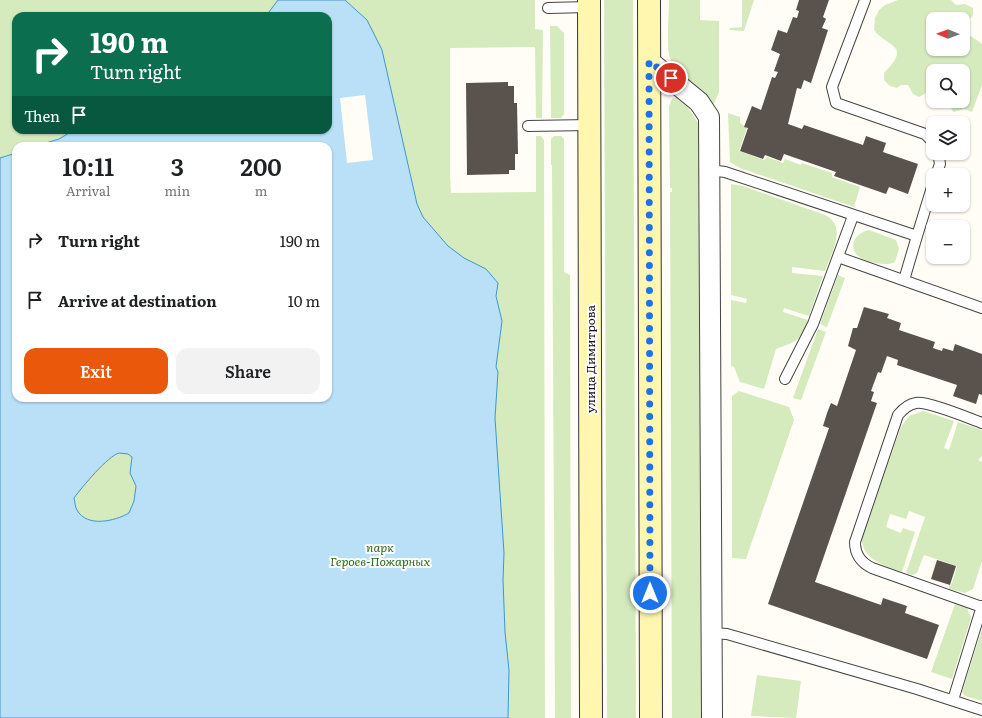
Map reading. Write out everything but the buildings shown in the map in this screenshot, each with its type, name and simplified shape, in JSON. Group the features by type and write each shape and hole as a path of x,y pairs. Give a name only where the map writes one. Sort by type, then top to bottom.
{"street":[{"path":"649,0 651,718"},
{"name":"улица Димитрова","path":"589,4 591,718"},
{"path":"649,61 693,97 709,117 712,718"}],"lane":[{"path":"866,0 832,87 836,103 926,135"},
{"path":"548,8 589,4"},
{"path":"528,126 589,125"},
{"path":"710,170 725,172 853,216 917,236"},
{"path":"904,280 926,207"},
{"path":"785,379 813,324 853,216"},
{"path":"838,257 982,308"},
{"path":"953,700 982,607 872,568 861,560 855,548 855,542 898,415 902,410 911,404 922,403 982,423"},
{"path":"712,633 727,634 953,700 982,710"}],"green space":[{"name":"парк Героев-Пожарных","path":"0,0 535,0 535,29 543,30 542,118 536,118 535,47 450,48 450,176 451,193 536,192 536,136 541,136 544,140 545,718 0,718"},
{"path":"604,0 633,0 636,718 607,718"},
{"path":"669,0 700,0 700,20 719,21 719,92 713,106 678,70 670,58 668,39"},
{"path":"742,0 754,0 744,31 729,30 730,28 742,27"},
{"path":"898,0 951,0 956,5 965,4 973,8 973,15 970,19 970,12 926,12 926,56 970,56 970,35 982,44 982,85 972,112 964,109 953,112 951,108 970,108 970,64 926,64 926,93 919,97 913,94 908,85 901,85 897,88 890,86 884,80 884,73 892,64 897,52 891,44 874,30 875,18 879,10 885,5"},
{"path":"550,26 557,26 564,33 564,114 561,118 551,118"},
{"path":"677,97 683,100 699,124 702,718 672,718 670,192 672,192 672,188 670,188 669,106 672,99"},
{"path":"728,113 740,117 740,123 747,128 739,151 764,160 767,157 783,163 785,159 832,173 832,177 860,187 854,207 740,168 730,162"},
{"path":"554,136 561,136 564,139 564,272 570,275 571,718 555,718 551,165 551,139"},
{"path":"731,184 743,186 825,215 832,220 836,226 836,241 825,271 792,267 792,273 823,276 809,316 784,308 783,312 808,320 803,333 797,340 776,349 764,389 740,382 734,367 731,366 731,300 746,303 747,299 731,295"},
{"path":"869,230 896,240 899,249 895,262 886,264 874,263 859,257 856,254 853,246 855,239 861,233"},
{"path":"838,275 845,278 827,327 820,324"},
{"path":"818,329 826,332 801,400 793,398"},
{"path":"739,391 789,407 794,420 746,559 732,558 732,396"},
{"path":"923,411 954,421 944,448 949,450 958,422 982,430 982,456 978,460 982,462 982,561 973,589 965,593 949,589 949,585 951,586 957,566 924,555 917,573 912,575 906,573 925,517 909,511 906,519 890,514 886,527 901,533 903,528 915,532 902,572 881,564 869,556 862,544 862,536 901,427 909,416"},
{"path":"955,604 967,608 971,618 952,679 931,672"},
{"path":"982,629 982,701 965,696 962,692"},
{"path":"757,675 801,681 796,718 751,716"}],"water":[{"name":"парк Героев-Пожарных","path":"278,0 345,0 367,20 382,50 417,204 423,217 448,246 464,258 486,269 498,283 496,296 502,321 496,367 498,372 495,418 504,553 503,580 505,632 509,670 508,718 0,718 0,158 12,154 12,402 332,402 332,142 49,142 59,139 67,134 332,134 332,12 269,12","holes":["119,453 128,454 132,457 130,473 136,486 134,501 129,513 102,521 94,521 82,516 76,509 74,498 89,480 114,455"]}],"pier":[{"path":"365,95 373,160 347,163 340,98"}],"route":[{"path":"650,593 649,61 671,78"}]}
